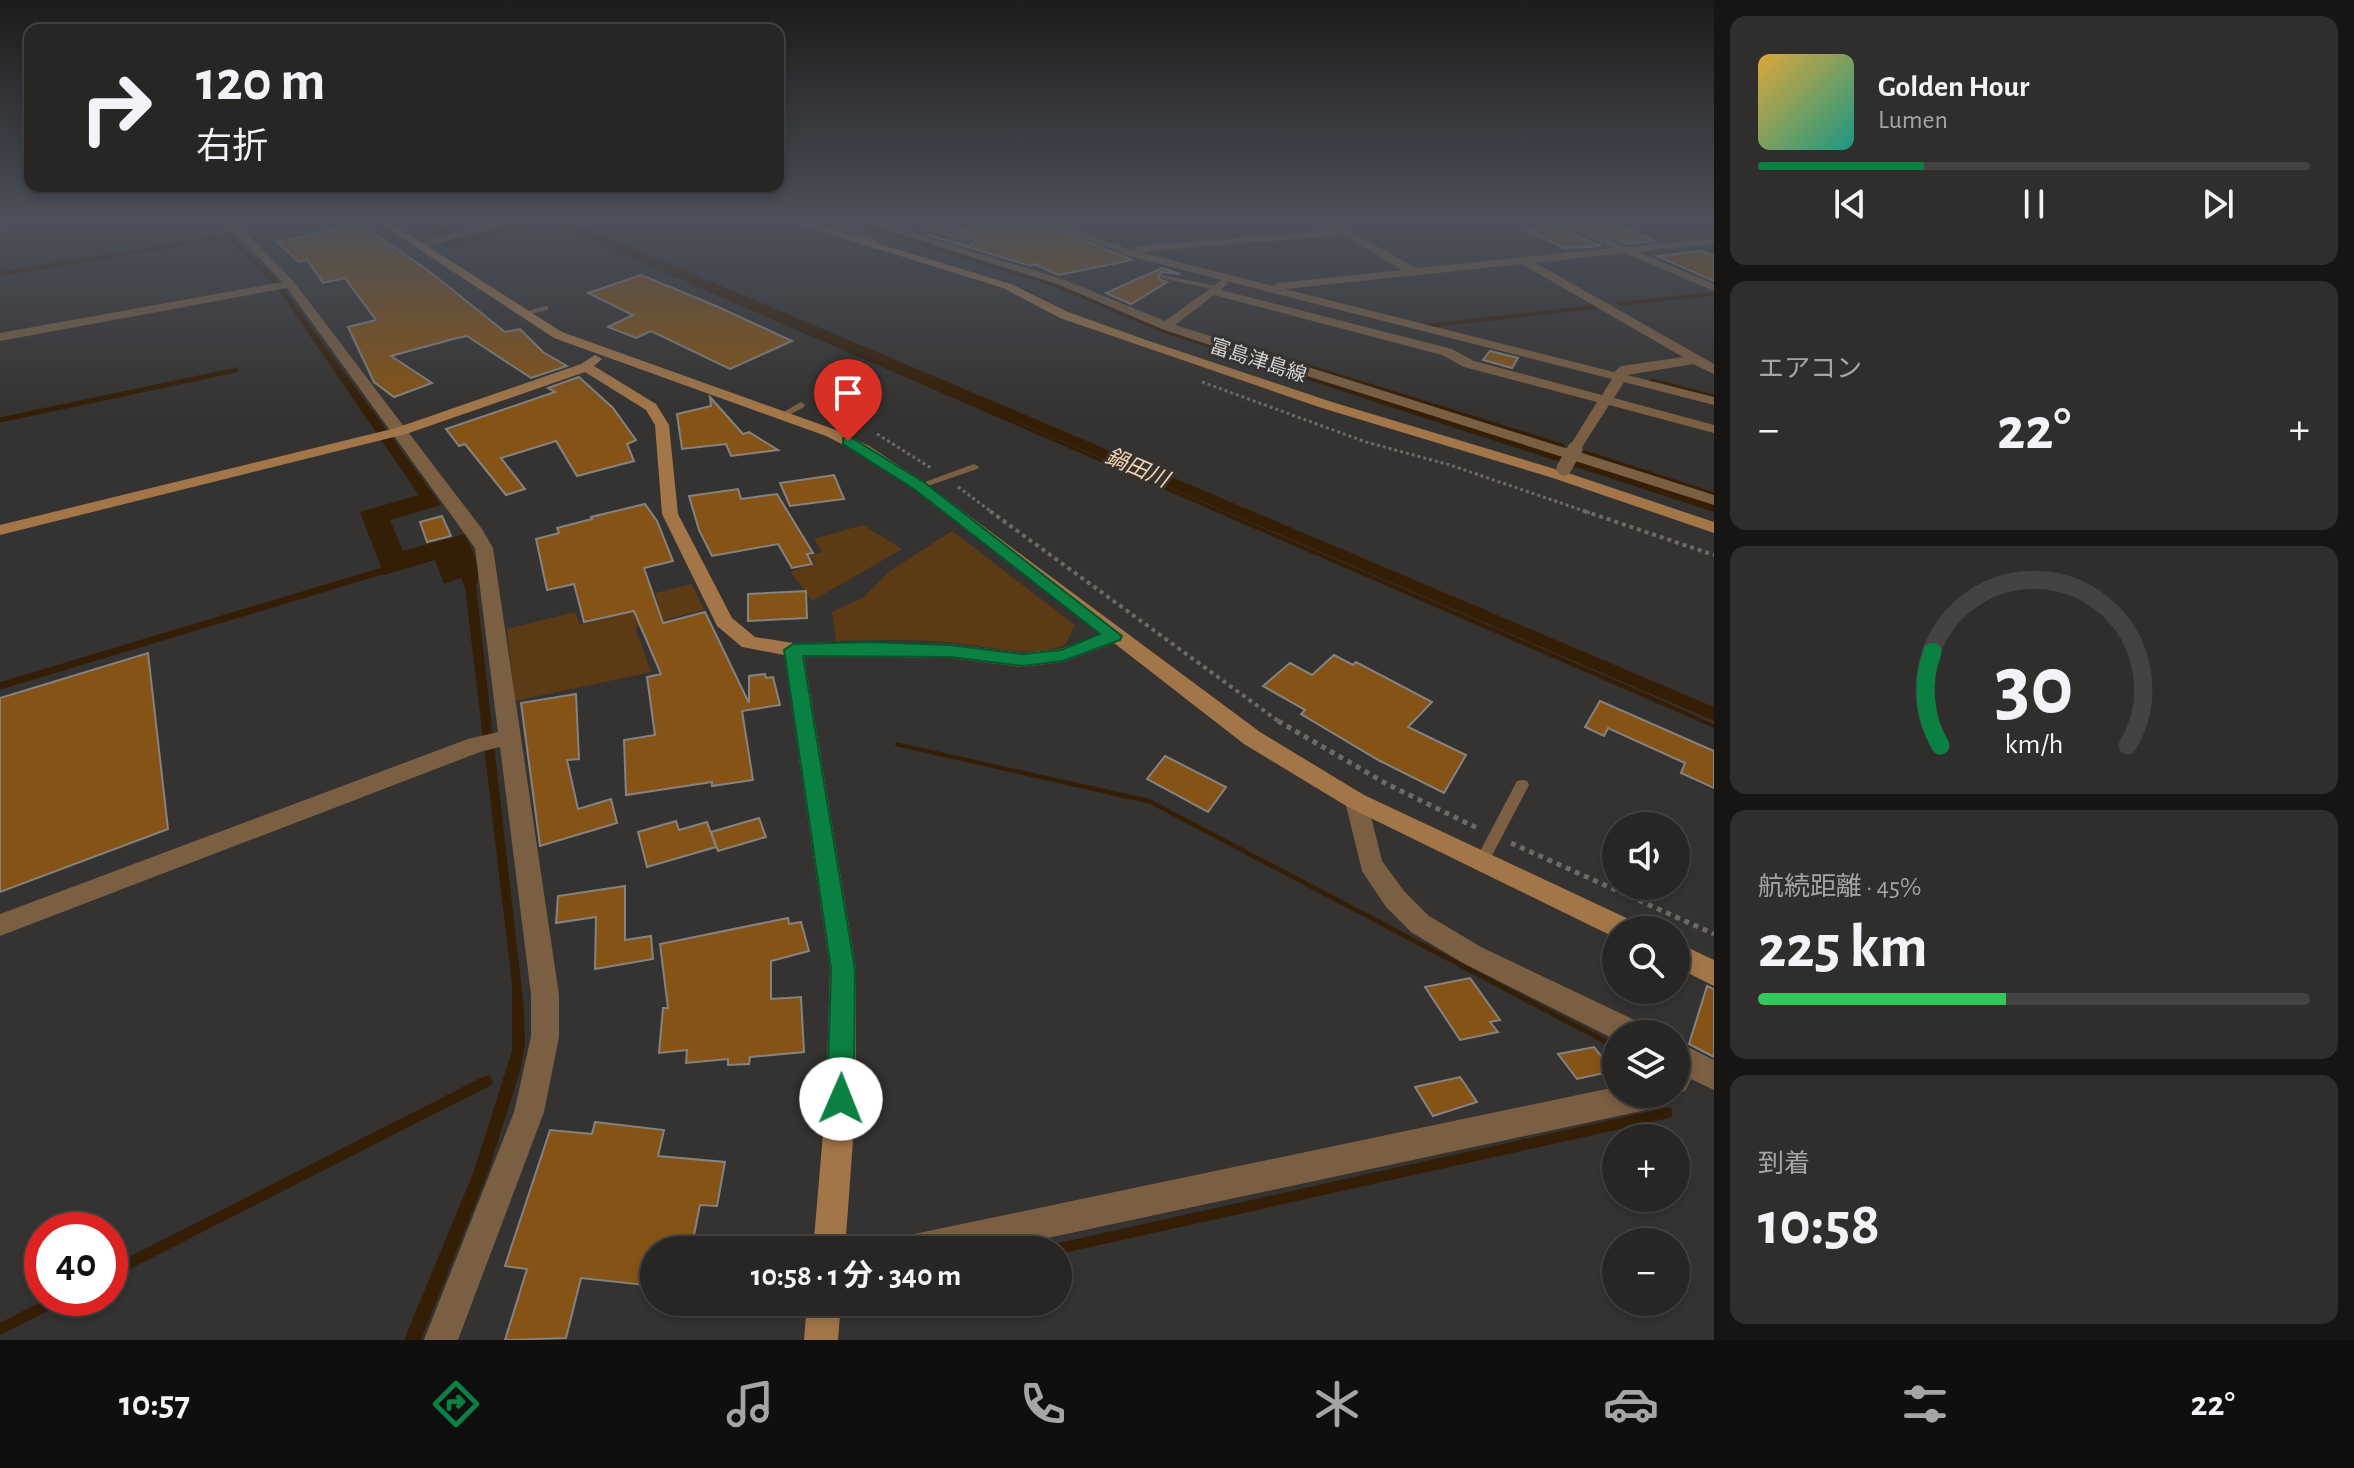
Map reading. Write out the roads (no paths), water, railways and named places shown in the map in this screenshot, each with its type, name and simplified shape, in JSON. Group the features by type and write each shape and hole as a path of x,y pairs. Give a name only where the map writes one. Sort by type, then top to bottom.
{"street":[{"path":"0,337 287,284 396,432 476,533 484,548 494,741 545,995 545,1037 529,1112 441,1340"},
{"path":"481,284 558,335 784,414 864,449 919,486 1252,738 1356,801 1602,918"},
{"name":"富島津島線","path":"999,284 1064,315 1225,372 1561,472 1714,528"},
{"path":"1065,284 1166,326 1714,500"},
{"path":"1166,326 1221,284"},
{"path":"1247,284 1714,401"},
{"path":"1262,288 1301,284"},
{"path":"1564,284 1714,370"},
{"path":"1214,289 1447,352 1469,364 1714,429"},
{"path":"0,530 396,432 586,367 604,351"},
{"path":"1561,472 1620,377 1621,370 1714,357"},
{"path":"586,367 651,407 662,425 670,514 724,622 749,642 793,650 869,648 950,651 1023,660 1063,655 1114,636"},
{"path":"793,650 843,969 841,1099 830,1236"},
{"path":"0,925 494,741"},
{"path":"1356,801 1371,864 1395,899 1420,924 1472,955 1604,1020"},
{"path":"1690,961 1714,974"},
{"path":"1690,1070 1714,1076"},
{"path":"980,1236 1602,1104"},
{"path":"821,1340 823,1316"}],"lane":[{"path":"1191,284 1214,289"},
{"path":"526,313 545,308"},
{"path":"784,414 801,405"},
{"path":"919,486 974,467"},
{"path":"1482,861 1522,785"}],"water":[{"path":"280,284 441,505 390,520 403,551 464,534 477,566 476,586 524,1009 525,1044 521,1068 487,1175 421,1340 404,1340 474,1171 512,1051 512,983 465,587 461,578 444,584 435,560 384,575 360,512 419,495 275,285"},
{"name":"鍋田川","path":"690,284 715,284 1714,707 1714,721 822,338 1650,695 1714,724 1714,728"},
{"path":"1044,284 1062,286 1157,325 1714,504 1714,512 1163,333"},
{"path":"896,742 1150,799 1602,1037 1602,1043 1150,804 895,746"}],"waterway":[{"path":"1619,304 1714,294"},
{"path":"1427,326 1594,307"},
{"path":"1235,344 1252,349"},
{"path":"1245,347 1562,446"},
{"path":"0,420 236,370"},
{"path":"1652,381 1714,397"},
{"path":"1585,453 1714,495"},
{"path":"0,686 382,571"},
{"path":"128,1264 487,1081"},
{"path":"1072,1246 1667,1113"},
{"path":"0,1329 26,1316"}]}
